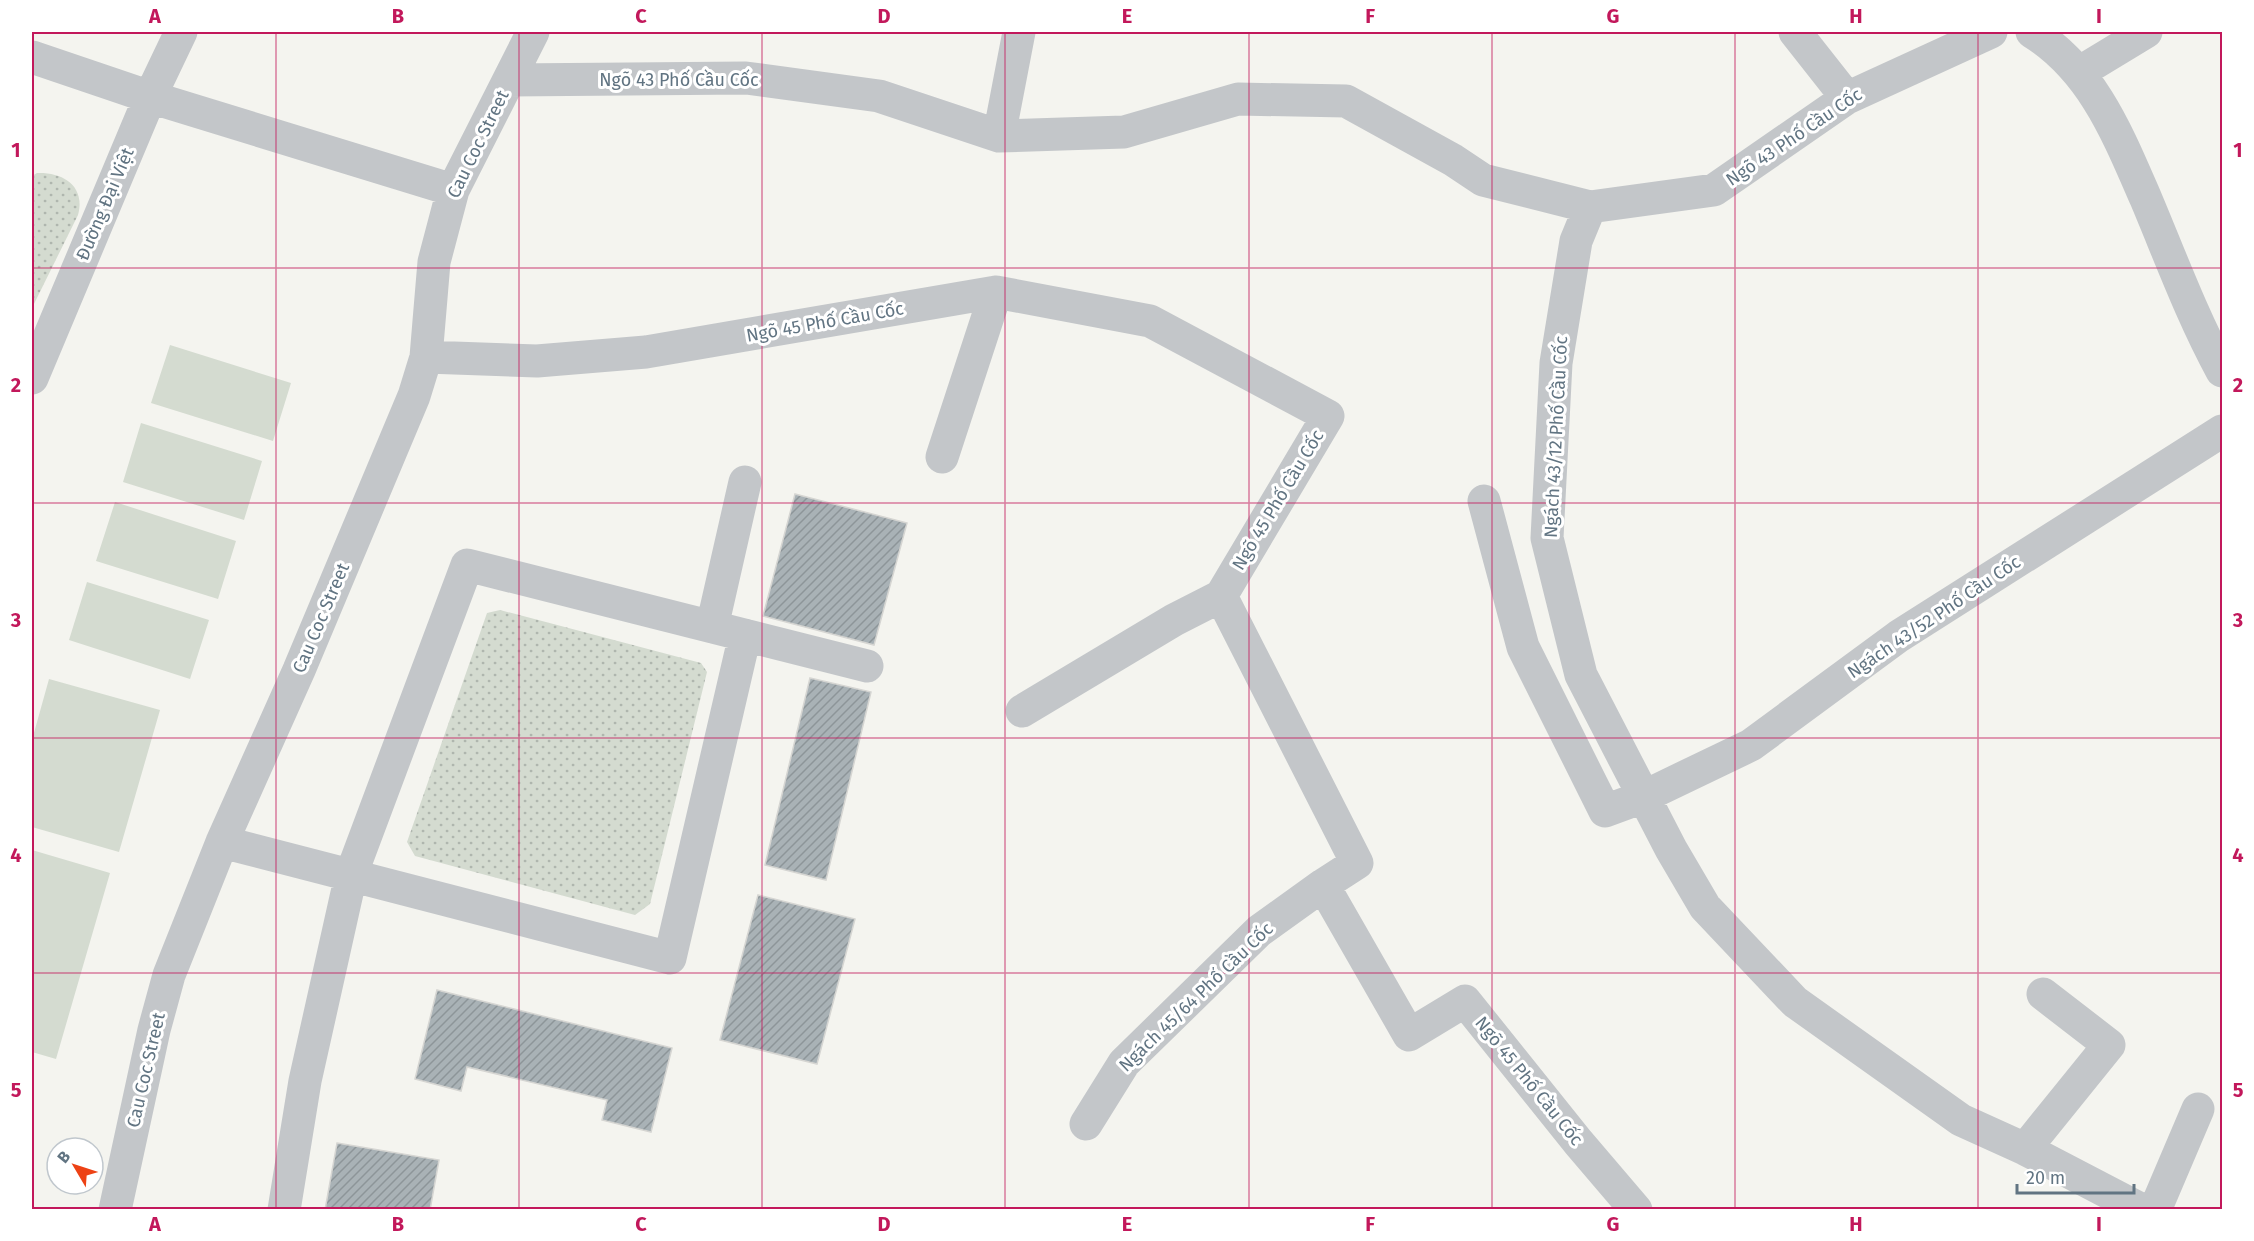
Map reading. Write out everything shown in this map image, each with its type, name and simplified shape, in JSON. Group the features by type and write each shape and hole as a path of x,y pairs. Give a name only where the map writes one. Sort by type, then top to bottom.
{"street":[{"name":"Đường Đại Việt","path":"32,378 150,97 181,32"},
{"name":"Cau Coc Street","path":"116,1209 168,975 222,842 414,396 426,357 434,262 453,190 533,32"},
{"path":"999,136 1019,32"},
{"path":"1795,32 1847,98"},
{"name":"Ngõ 43 Phố Cầu Cốc","path":"509,80 746,78 879,96 999,136 1124,132 1239,99 1346,100 1453,160 1483,180 1590,207 1714,190 1847,98 1991,32"},
{"path":"2032,32 2052,44 2080,72 2116,130 2214,356 2223,371"},
{"path":"2080,72 2146,32"},
{"path":"32,57 150,97 453,190"},
{"name":"Ngách 43/12 Phố Cầu Cốc","path":"1590,207 1576,241 1556,363 1547,538 1581,675 1671,849 1706,907 1795,1002 1961,1120 2025,1149 2142,1209"},
{"path":"942,457 996,292"},
{"name":"Ngõ 45 Phố Cầu Cốc","path":"426,357 537,361 646,352 996,292 1150,321 1328,416 1221,596"},
{"name":"Ngách 43/52 Phố Cầu Cốc","path":"1484,501 1523,647 1605,811 1643,797 1751,744 1899,636 2223,430"},
{"path":"712,627 745,482"},
{"path":"284,1209 305,1081 351,875 467,565 867,666"},
{"path":"1022,711 1174,620 1221,596 1357,863 1323,885"},
{"path":"222,842 670,958 746,635"},
{"name":"Ngõ 45 Phố Cầu Cốc","path":"1323,885 1409,1035 1465,1001 1578,1142 1636,1209"},
{"name":"Ngách 45/64 Phố Cầu Cốc","path":"1086,1124 1124,1063 1259,931 1323,885"},
{"path":"2025,1149 2109,1045 2043,994"},
{"path":"2155,1209 2198,1109"}],"shaded area":[{"path":"37,173 47,173 64,178 75,189 80,205 78,215 32,308 32,176"},
{"path":"170,345 291,383 273,441 151,403"},
{"path":"141,423 262,461 244,520 123,482"},
{"path":"115,502 236,541 218,599 96,561"},
{"path":"87,582 209,620 190,679 69,640"},
{"path":"500,610 701,663 707,672 650,904 635,915 415,856 407,842 487,613"},
{"path":"49,679 160,710 119,852 32,827 32,740"},
{"path":"32,850 110,873 56,1059 32,1052"}],"building":[{"path":"795,494 907,523 874,645 763,616"},
{"path":"810,678 871,692 826,880 765,865"},
{"path":"758,895 855,919 817,1064 720,1040"},
{"path":"437,990 672,1048 651,1132 602,1120 607,1100 467,1067 461,1091 415,1079"},
{"path":"337,1143 439,1160 430,1210 325,1210"}]}
